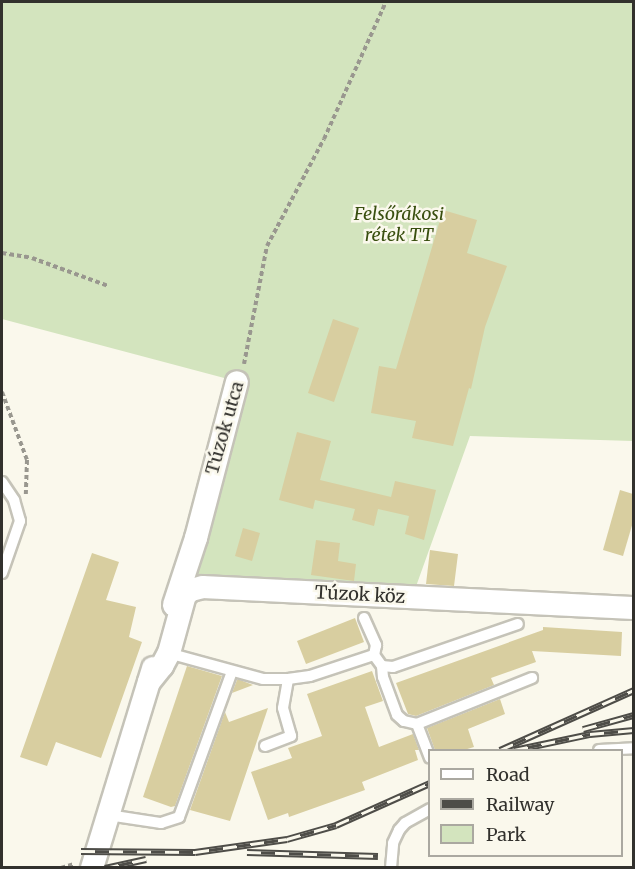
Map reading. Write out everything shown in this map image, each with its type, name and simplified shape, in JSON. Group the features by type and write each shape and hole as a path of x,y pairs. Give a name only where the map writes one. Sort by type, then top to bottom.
{"street":[{"name":"Túzok utca","path":"92,867 149,682 164,651 237,382"},
{"name":"Túzok köz","path":"164,651 185,595 191,590 202,587 633,608"}],"lane":[{"path":"2,483 14,500 20,521 2,573"},
{"path":"364,618 376,645 374,655 382,666 383,677 397,715 404,721 417,724 532,678"},
{"path":"382,666 393,667 518,624"},
{"path":"164,651 263,679 310,676 374,655"},
{"path":"108,814 161,823 178,817 232,670"},
{"path":"265,746 291,736 283,708 288,679"},
{"path":"417,724 428,755"},
{"path":"616,749 633,748"},
{"path":"391,867 393,843 399,830 405,823 428,810"}],"path":[{"name":"Túzok utca","path":"237,382 243,369 267,246 324,139 386,2"},
{"path":"2,253 32,258 108,286"},
{"path":"2,392 27,460 28,486 20,521"}],"green space":[{"name":"Felsőrákosi rétek TT","path":"2,2 633,2 633,441 470,436 414,592 188,577 247,390 228,379 2,319"}],"building":[{"path":"443,210 477,220 467,253 507,266 485,327 471,389 469,388 453,446 412,438 416,421 371,413 379,366 396,369"},
{"path":"333,319 359,328 334,402 308,393"},
{"path":"297,432 331,441 320,480 391,497 395,481 436,490 424,540 405,534 409,516 378,509 374,526 352,520 355,509 315,500 313,509 279,500"},
{"path":"620,490 633,494 633,522 623,556 603,550"},
{"path":"243,528 260,533 252,561 235,556"},
{"path":"316,540 340,543 338,561 356,564 354,581 311,575"},
{"path":"430,550 458,554 454,586 426,584"},
{"path":"92,553 119,562 106,600 136,607 129,637 142,642 101,758 56,742 47,766 20,757"},
{"path":"355,618 364,642 306,664 297,641"},
{"path":"543,627 622,632 621,656 532,651 536,662 491,678 494,685 416,716 408,714 396,683 543,630"},
{"path":"187,666 222,676 175,806 171,807 143,797"},
{"path":"372,671 383,701 365,707 379,747 413,734 419,750 415,750 418,760 362,782 365,790 289,817 288,813 268,820 251,772 292,758 288,748 322,736 307,694"},
{"path":"237,680 240,680 253,685 232,693"},
{"path":"500,699 505,714 468,729 474,747 467,749 435,749 427,728"},
{"path":"268,708 230,821 190,810 225,712 229,722"}],"railway":[{"path":"502,749 634,690"},
{"path":"583,729 634,715"},
{"path":"519,749 590,734 634,730"},
{"path":"81,851 195,852 287,839 336,825 428,784"},
{"path":"247,852 378,856"},
{"path":"105,868 146,859"}]}
